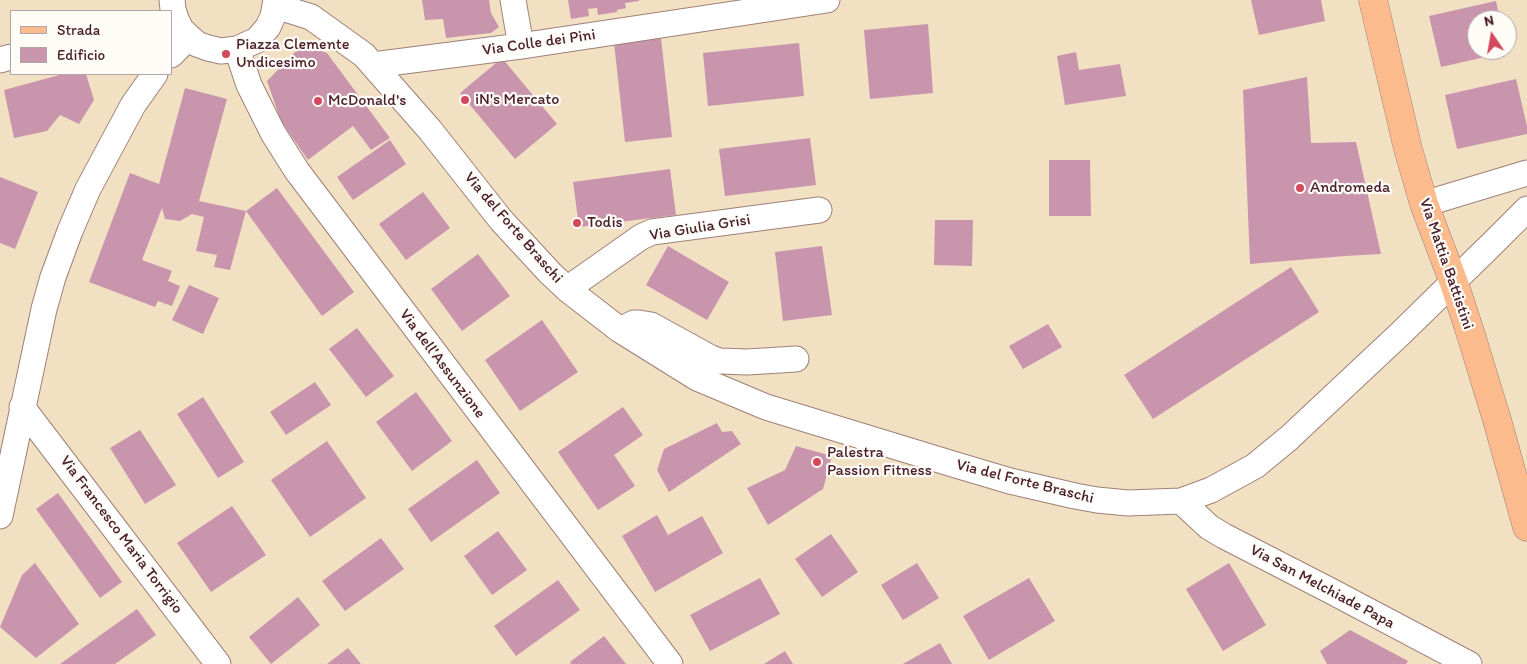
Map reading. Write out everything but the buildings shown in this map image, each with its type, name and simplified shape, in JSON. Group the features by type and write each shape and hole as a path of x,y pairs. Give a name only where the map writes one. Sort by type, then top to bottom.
{"main road":[{"name":"Via Mattia Battistini","path":"1373,0 1408,149 1424,204 1454,283 1497,420 1527,527"}],"street":[{"path":"513,0 521,46"},
{"name":"Via Colle dei Pini","path":"373,64 521,46 827,0"},
{"path":"171,7 176,19 180,46 221,51 237,50 257,40 268,27 276,3"},
{"name":"Via del Forte Braschi","path":"276,3 311,17 355,48 373,64 430,130 501,220 550,273 567,289 640,344 709,384 766,407 974,471 1075,496 1128,503 1181,501 1211,490 1241,475 1266,458 1454,283 1527,208"},
{"name":"Via dell'Assunzione","path":"237,50 249,85 274,133 297,171 670,664"},
{"path":"0,516 44,309 70,231 92,181 133,105 154,75"},
{"path":"1424,204 1527,173"},
{"name":"Via Giulia Grisi","path":"567,289 641,237 652,232 819,210"},
{"path":"620,330 634,323 645,323 720,361 796,360"},
{"name":"Via Francesco Maria Torrigio","path":"22,407 218,664"},
{"name":"Via San Melchiade Papa","path":"1181,501 1209,527 1224,536 1469,664"}],"place":[{"name":"Piazza Clemente Undicesimo","path":"226,54"},
{"name":"iN's Mercato","path":"465,100"},
{"name":"McDonald's","path":"318,101"},
{"name":"Andromeda","path":"1300,188"},
{"name":"Todis","path":"577,223"},
{"name":"Palestra Passion Fitness","path":"817,462"}]}
